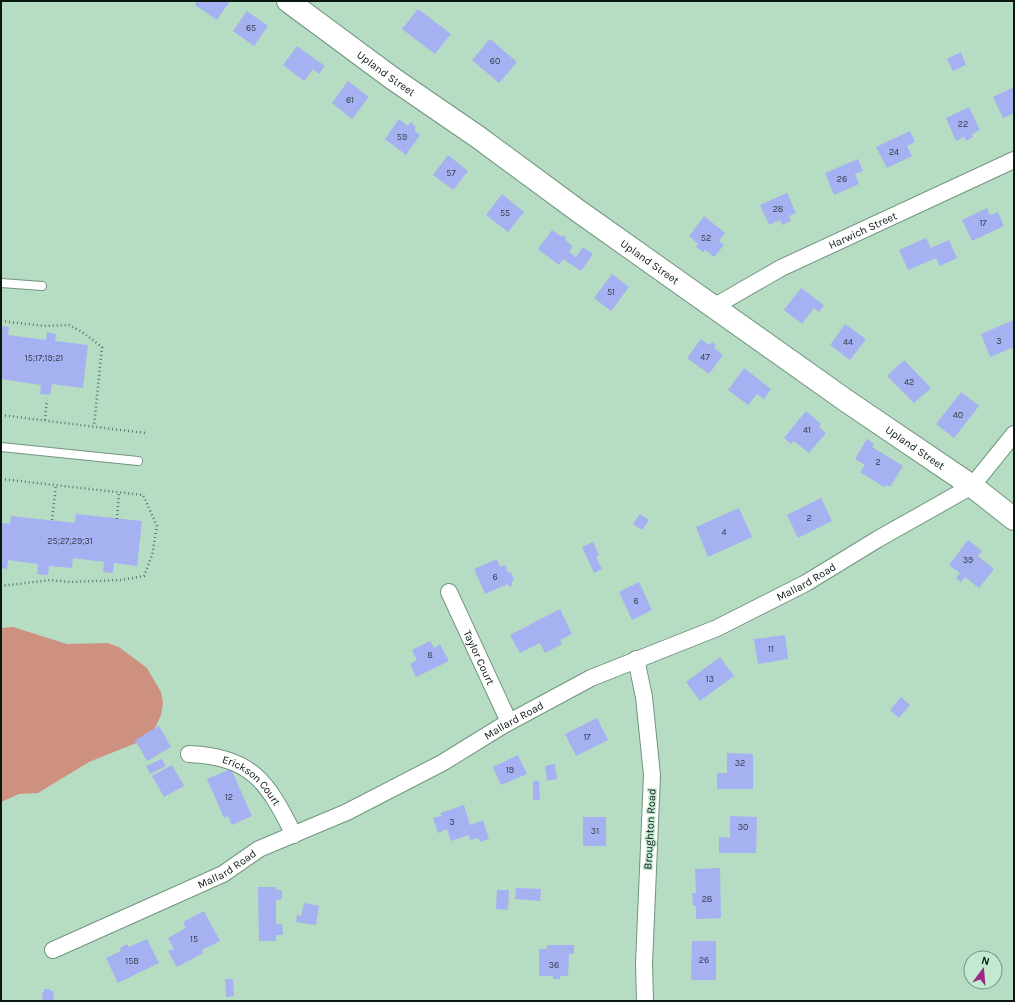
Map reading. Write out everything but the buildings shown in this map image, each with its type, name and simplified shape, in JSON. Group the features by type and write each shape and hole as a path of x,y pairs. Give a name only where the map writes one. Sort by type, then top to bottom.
{"street":[{"name":"Upland Street","path":"288,1 392,78 478,137 577,210 715,306 848,402 972,486 1014,519"},
{"name":"Harwich Street","path":"715,306 781,268 1014,160"},
{"path":"972,486 1014,434"},
{"name":"Mallard Road","path":"53,950 223,874 259,849 347,812 442,763 509,722 591,678 717,628 806,583 878,539 972,486"},
{"name":"Taylor Court","path":"449,592 509,722"},
{"name":"Broughton Road","path":"636,659 644,698 652,775 644,964 645,1001"},
{"name":"Erickson Court","path":"189,754 215,756 240,766 256,775 274,797 294,835"}],"lane":[{"path":"1,283 42,286"},
{"path":"1,447 138,461"}],"path":[{"path":"1,321 44,326 69,325 82,332 102,347 94,426"},
{"path":"44,420 47,400"},
{"path":"1,415 145,433"},
{"path":"1,479 143,495 157,526 152,555 144,576 121,580 70,582 51,580 1,586"},
{"path":"52,520 56,485"},
{"path":"117,518 119,492"}],"shaded area":[{"path":"13,627 67,644 107,643 119,647 147,668 161,692 163,703 161,715 155,728 141,741 89,762 38,793 19,794 1,802 1,628"}]}
